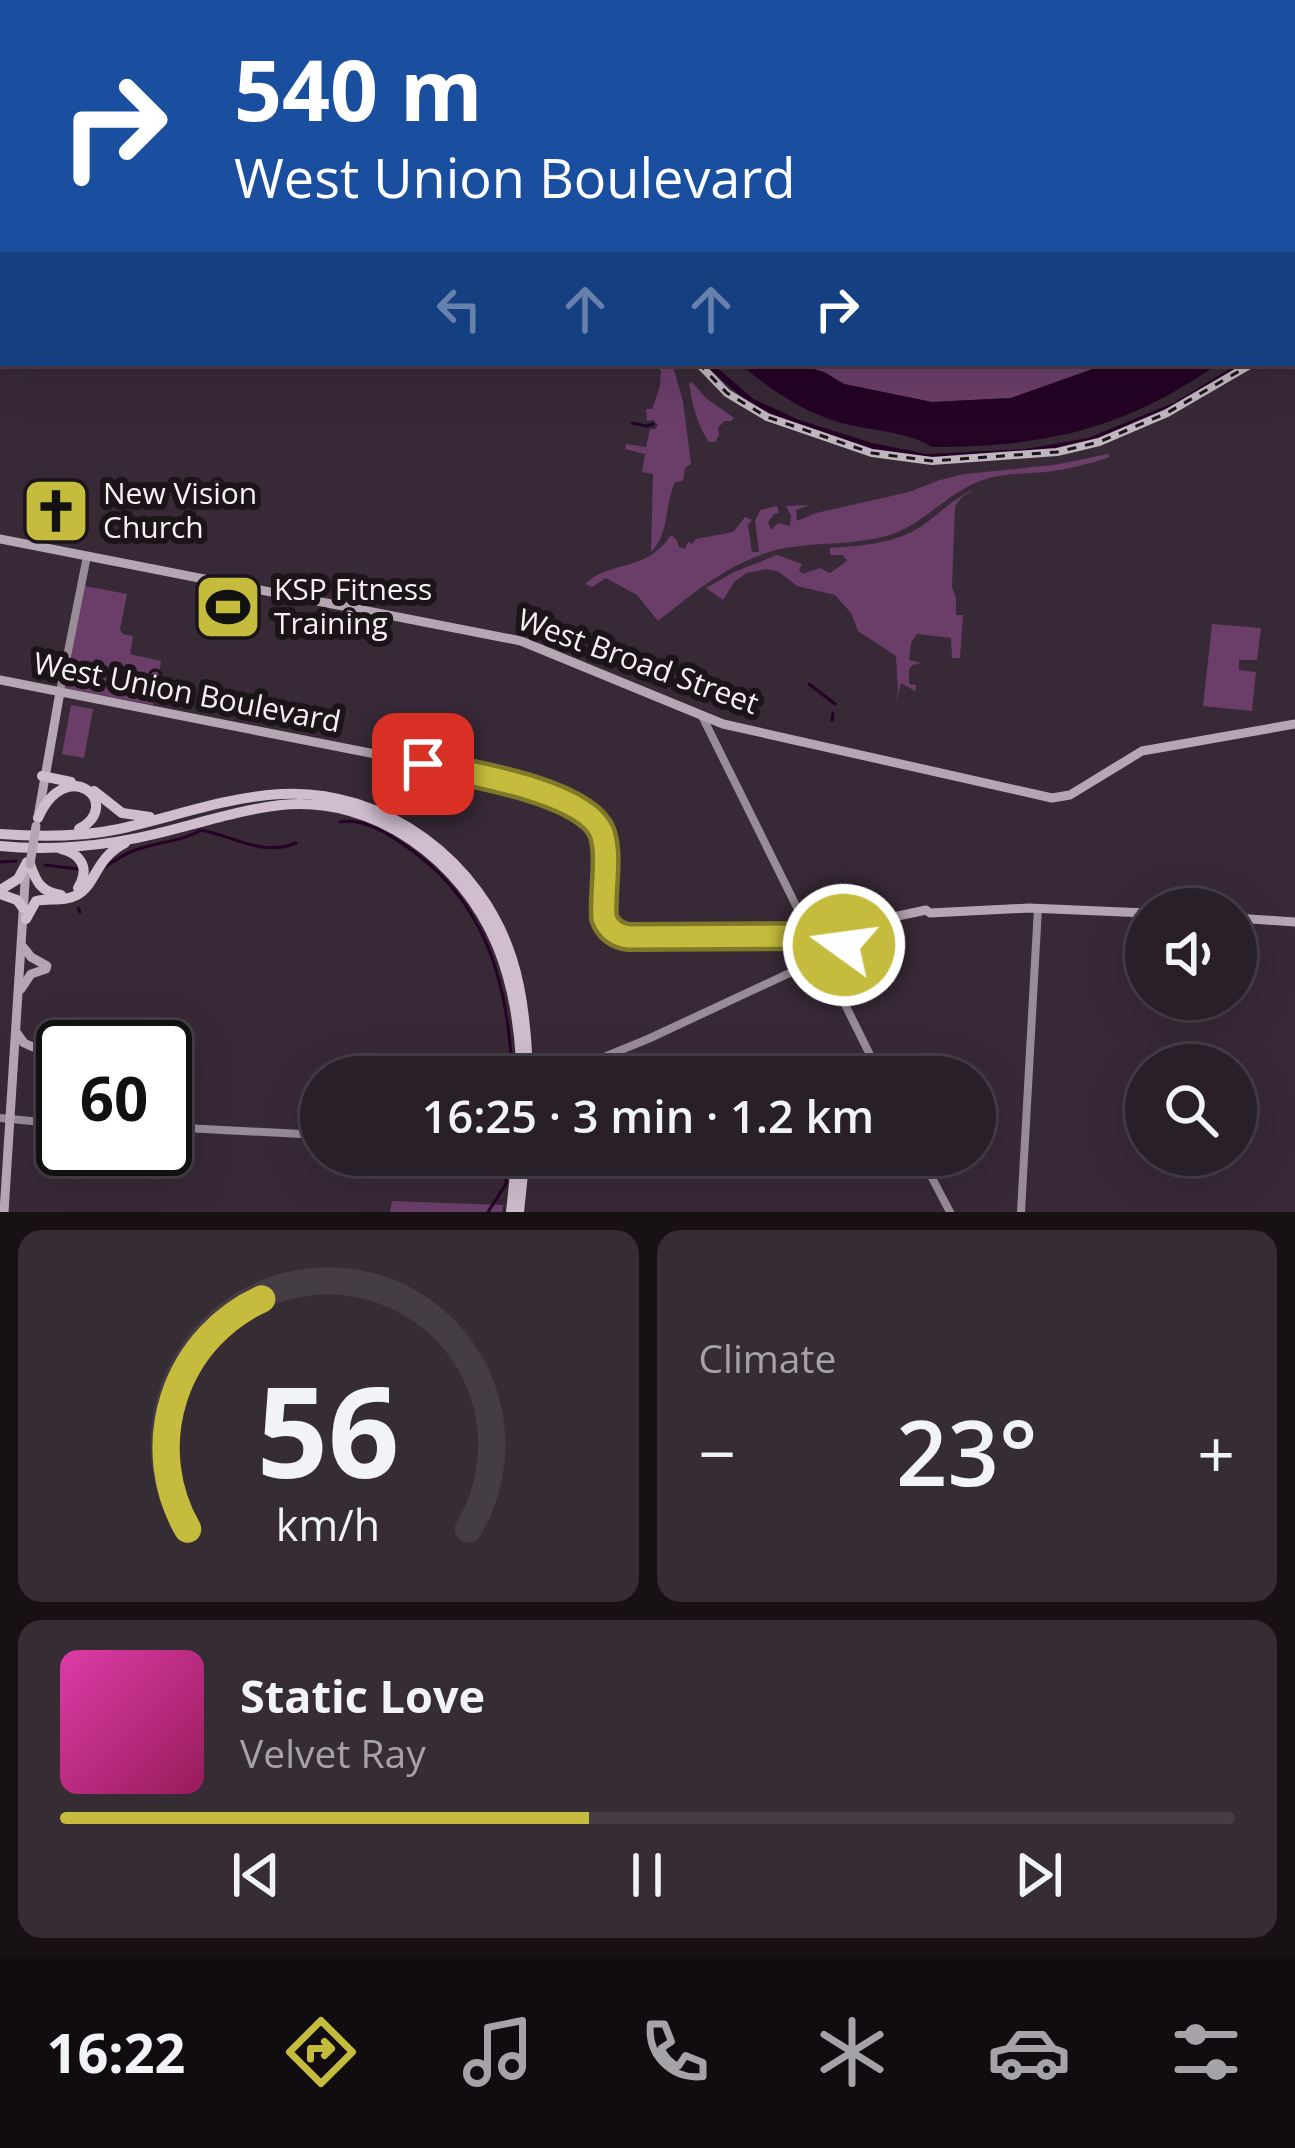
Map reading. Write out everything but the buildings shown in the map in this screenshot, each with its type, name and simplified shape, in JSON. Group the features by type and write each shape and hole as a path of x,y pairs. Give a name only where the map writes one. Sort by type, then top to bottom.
{"highway":[{"path":"0,846 74,830 89,823 97,811 95,799 85,790 44,778"},
{"path":"44,778 86,786 130,816 201,809"},
{"path":"35,823 50,795 75,786"},
{"path":"19,841 113,830 286,794 343,801 378,812 426,838 480,893 502,932 519,985 527,1056"},
{"path":"29,863 0,892 17,900 25,914 40,899 78,895 111,851 152,835 285,805 346,811 375,820 410,838 463,886 498,946 513,996 522,1056"},
{"path":"0,834 71,852 82,862 84,874 75,890 57,894 38,884 29,863"},
{"path":"19,841 94,844 152,835"},
{"path":"515,1212 519,1176"}],"main road":[{"name":"West Broad Street","path":"0,539 521,641 740,728 1058,798 1145,750 1295,724"},
{"name":"West Union Boulevard","path":"0,680 502,779 580,809 595,820 603,835 604,914 610,928 621,936 796,935 853,945"},
{"path":"4,1212 5,1117 29,863 60,692"},
{"path":"853,945 898,916 926,910 1125,912"},
{"path":"1257,919 1295,922"},
{"path":"19,994 31,974 47,967 28,955 23,942"},
{"path":"16,1032 33,1047"}],"street":[{"path":"60,692 87,556"},
{"path":"702,716 874,1056"},
{"path":"1021,1212 1039,908"},
{"path":"796,935 804,920"},
{"path":"608,1056 853,945"},
{"path":"5,1117 36,1120"},
{"path":"192,1128 300,1134"},
{"path":"934,1176 952,1212"}],"shaded area":[{"path":"650,366 673,366 691,464 685,468 683,481 675,482 661,536 651,552 653,474 642,472 645,454 625,449 626,444 646,447 650,429 658,425 647,421 646,409 652,409 661,370"},
{"path":"743,366 804,366 844,384 932,402 1011,398 1096,366 1215,366 1117,419 1048,438 973,446 932,447 842,423 781,395"},
{"path":"804,366 1096,366 1011,398 932,402 844,384"},
{"path":"692,382 734,418 718,428 715,442 709,442 698,421"},
{"path":"1110,457 1071,468 983,480 887,536 798,546 750,559 658,621 637,595 606,578 592,587 585,584 606,571 650,556 671,535 685,549 696,539 733,532 745,517 752,520 748,525 752,552 759,552 755,521 760,510 777,506 779,513 768,522 771,530 778,523 790,526 786,506 810,505 796,510 797,521 965,474"},
{"path":"974,490 955,506 952,587 956,615 963,615 960,658 952,658 951,638 917,634 909,660 921,663 909,670 909,684 916,685 915,691 901,683 895,706 896,656 858,631 851,613 835,595 797,586 779,572 766,569 735,581 723,600 706,588 777,555 802,564 802,574 820,568 830,573 847,561 843,555 830,555 830,548 907,534 959,498"},
{"path":"85,586 127,594 120,630 133,636 130,654 161,661 153,705 65,688"},
{"path":"1212,624 1261,628 1257,660 1239,660 1239,670 1256,672 1252,711 1203,706"},
{"path":"71,705 93,709 84,758 62,754"},
{"path":"392,1201 503,1205 502,1212 390,1212"}],"waterway":[{"path":"710,366 751,401 796,422 926,457 1026,452 1089,441 1176,405 1240,366"},
{"path":"632,423 653,424"},
{"path":"809,684 835,704"},
{"path":"832,721 833,713"},
{"path":"340,822 364,824 400,842 453,888 472,915 498,975 511,1056"},
{"path":"106,866 133,851 201,830 260,847 296,843"},
{"path":"0,862 16,861"},
{"path":"45,865 78,869"},
{"path":"78,908 80,912"},
{"path":"488,1212 506,1176"}],"railway":[{"path":"701,366 727,393 767,417 872,453 932,461 1057,452 1099,442 1167,413 1248,366"}],"place":[{"name":"New Vision Church","path":"56,511"},
{"name":"KSP Fitness Training","path":"228,607"}],"route":[{"path":"423,764 502,779 591,817 604,843 604,918 619,935 812,936 825,956 848,946 844,945"}]}
